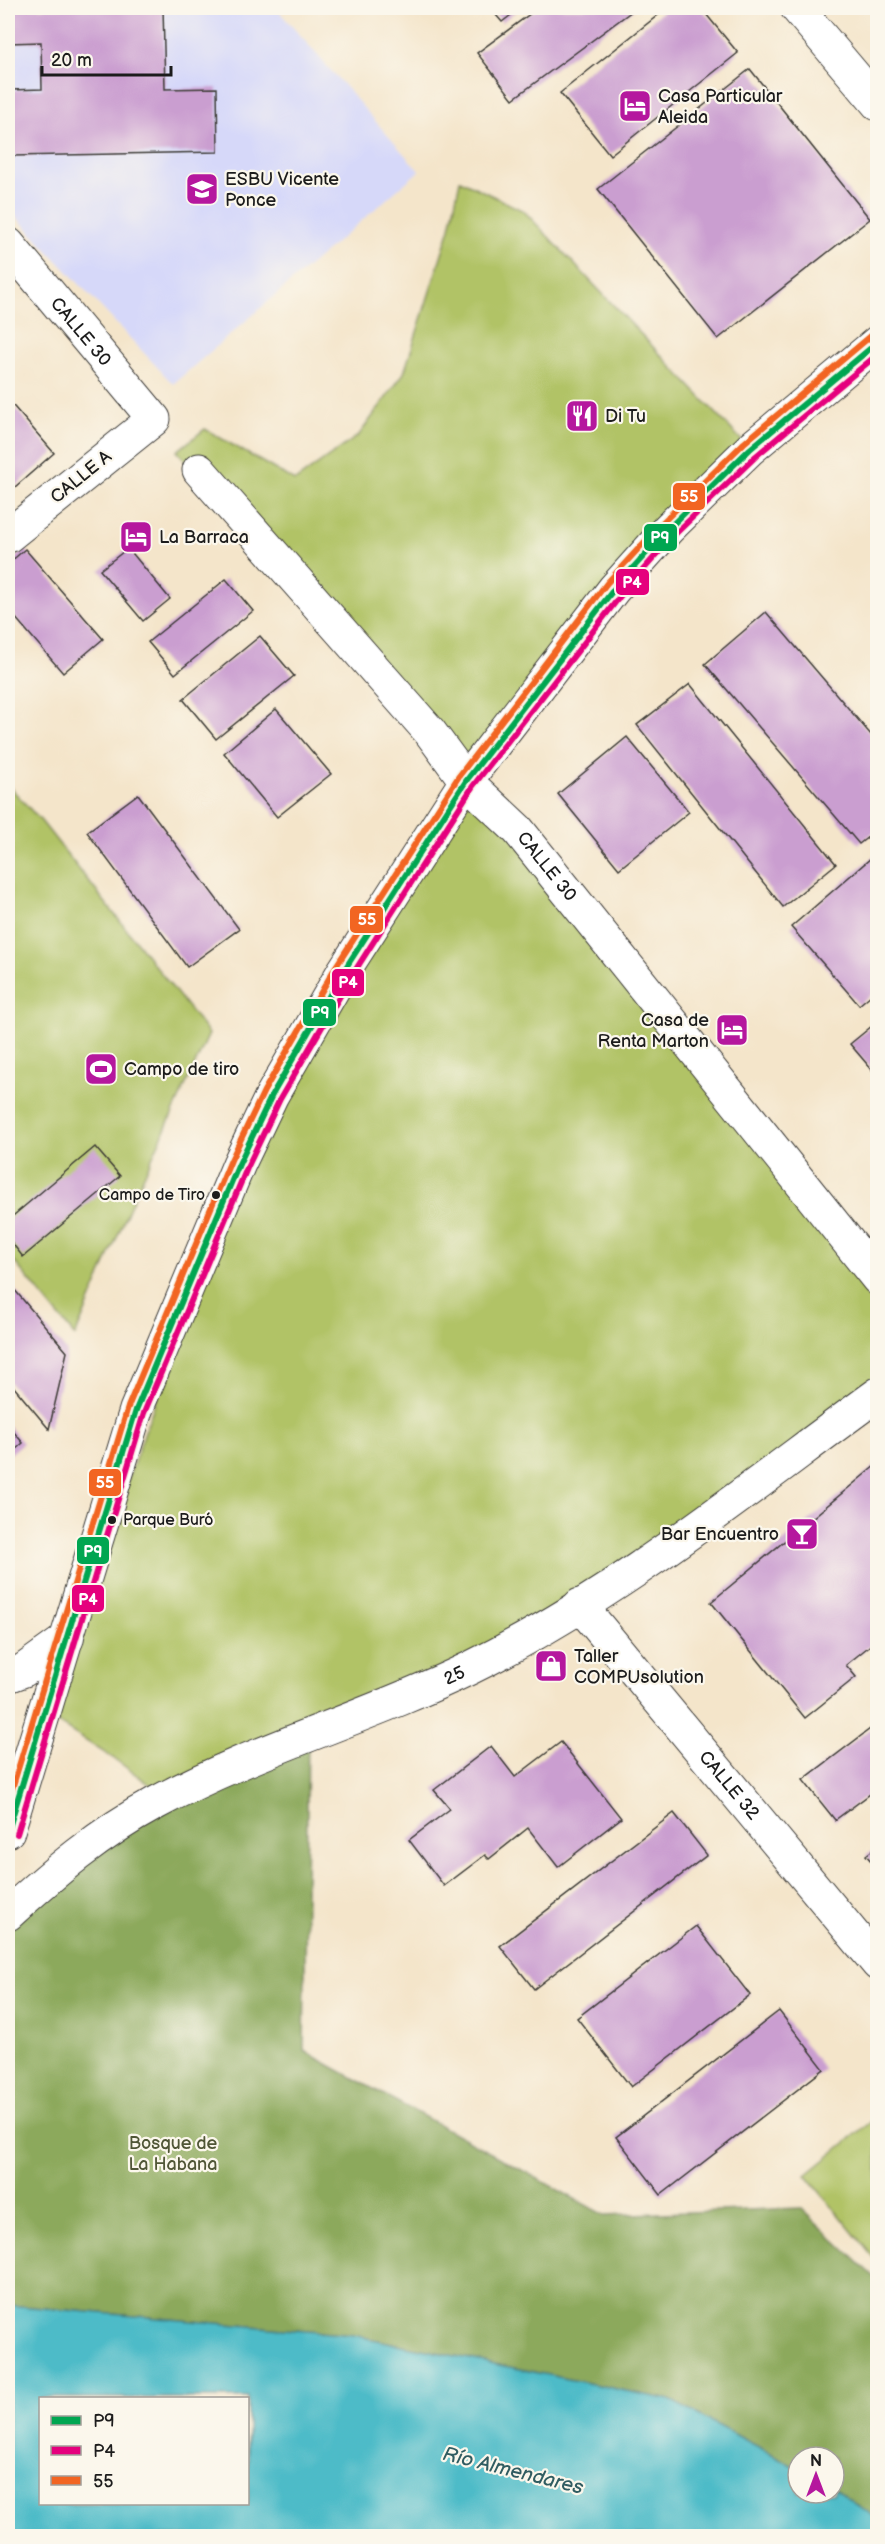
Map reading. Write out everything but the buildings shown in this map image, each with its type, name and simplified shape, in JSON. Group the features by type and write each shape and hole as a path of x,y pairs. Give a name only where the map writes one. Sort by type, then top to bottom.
{"main road":[{"path":"797,8 878,104"},
{"name":"CALLE 30","path":"8,244 154,419"},
{"path":"8,1831 136,1410 239,1164 272,1095 343,972 466,781 614,589 668,529 750,449 878,342"},
{"name":"CALLE A","path":"8,536 154,419"},
{"name":"CALLE 30","path":"198,470 430,732 466,781 518,830 878,1280"},
{"name":"25","path":"8,1914 64,1863 154,1804 228,1768 470,1667 580,1605 649,1560 878,1394"},
{"name":"CALLE 32","path":"580,1605 878,1964"},
{"path":"8,1676 24,1670 67,1639"}],"shaded area":[{"name":"ESBU Vicente Ponce","path":"8,8 276,8 419,171 173,384 8,208"}],"green space":[{"path":"460,180 524,211 750,449 466,781 289,573 177,451 205,429 295,481 359,435 404,373 450,228"},
{"path":"466,781 877,1279 877,1394 580,1605 167,1797 113,1758 45,1715 239,1164"},
{"name":"Campo de tiro","path":"8,785 41,821 209,1034 134,1197 75,1336 8,1254"},
{"name":"Bosque de La Habana","path":"308,1737 304,2051 604,2215 801,2208 877,2280 877,2520 846,2497 846,2445 786,2445 786,2462 670,2400 353,2335 8,2305 8,1914 64,1863"},
{"path":"877,2117 877,2262 806,2175"}],"water":[{"name":"Río Almendares","path":"8,2305 353,2335 670,2400 786,2462 786,2505 846,2505 846,2497 877,2520 877,2536 8,2536"}],"transit line":[{"name":"55","path":"8,1802 128,1407 231,1160 264,1091 335,968 459,776 607,583 662,523 744,443 872,335"},
{"name":"P9","path":"8,1831 136,1410 239,1164 272,1095 343,972 466,781 614,589 668,529 750,449 878,342"},
{"name":"P4","path":"17,1834 144,1413 247,1168 280,1099 351,977 473,786 621,595 674,535 756,456 878,354"}],"place":[{"name":"Casa Particular Aleida","path":"635,106"},
{"name":"ESBU Vicente Ponce","path":"202,189"},
{"name":"Di Tu","path":"582,416"},
{"name":"La Barraca","path":"136,537"},
{"name":"Casa de Renta Marton","path":"732,1030"},
{"name":"Campo de tiro","path":"101,1069"},
{"name":"Campo de Tiro","path":"216,1195"},
{"name":"Parque Buró","path":"112,1520"},
{"name":"Bar Encuentro","path":"802,1534"},
{"name":"Taller COMPUsolution","path":"551,1666"}]}
